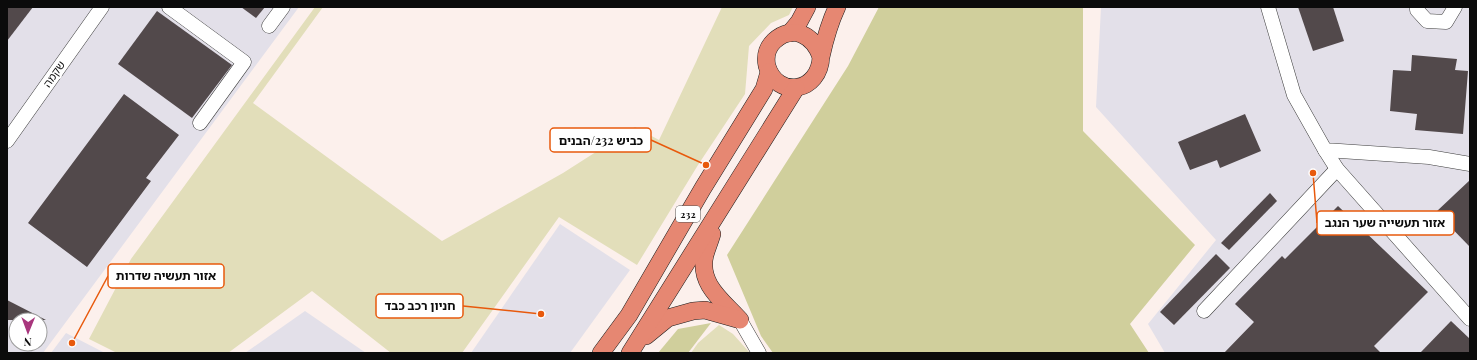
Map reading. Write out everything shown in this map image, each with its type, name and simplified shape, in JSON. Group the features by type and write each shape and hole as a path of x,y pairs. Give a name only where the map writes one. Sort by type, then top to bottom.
{"main road":[{"path":"790,33 799,22 807,7"},
{"path":"821,57 818,48 812,40 805,35 790,33 778,37 772,43 766,60 769,72 779,84 796,88 806,85 818,74 830,22 837,7"},
{"name":"232","path":"601,353 629,315 703,188 764,89 769,72"},
{"name":"232","path":"633,349 796,88"},
{"path":"720,210 705,256 704,270 707,283 715,294 740,320"},
{"path":"633,349 668,318 693,311 705,310 740,320"}],"street":[{"name":"שקמה","path":"7,141 102,7"},
{"path":"169,7 244,62 200,123"},
{"path":"269,26 283,7"},
{"path":"1268,7 1294,95 1337,169 1470,319"},
{"path":"1417,7 1417,10 1427,21 1446,22 1455,7"},
{"path":"1326,150 1429,157 1470,164"},
{"path":"1204,311 1337,169"},
{"path":"740,320 759,353"}],"shaded area":[{"path":"7,7 299,7 48,346 48,312 8,312 8,352 44,352 7,353"},
{"path":"315,7 323,7 253,103 442,241 563,173 635,127 659,140 722,7 793,7 789,15 771,23 749,46 745,94 698,165 637,265 559,217 462,353 391,353 312,291 228,353 117,353 89,339 131,259"},
{"path":"879,7 1083,7 1083,131 1195,245 1130,324 1149,353 773,353 761,336 727,255 848,66"},
{"path":"1101,7 1470,7 1470,353 1165,353 1148,324 1216,240 1096,107"},
{"path":"560,224 630,270 570,353 471,353"},
{"path":"305,311 366,353 245,353"},
{"path":"711,323 688,353 658,353 678,329"},
{"path":"719,325 733,334 750,353 691,353 698,343"},
{"path":"66,333 105,353 51,353"}],"building":[{"path":"7,7 33,7 7,41"},
{"path":"241,7 265,7 256,18"},
{"path":"1298,7 1333,7 1344,41 1313,51"},
{"path":"157,11 232,65 192,118 118,64"},
{"path":"1412,55 1457,59 1455,70 1468,71 1463,134 1415,130 1417,114 1390,111 1393,70 1411,71"},
{"path":"124,94 179,135 146,178 151,181 87,267 28,223"},
{"path":"1245,114 1261,151 1220,168 1217,160 1190,170 1178,142"},
{"path":"1470,180 1470,247 1436,212"},
{"path":"1270,193 1277,201 1229,250 1221,243"},
{"path":"1338,206 1428,292 1374,346 1381,353 1224,353 1254,322 1235,304 1282,256 1285,259"},
{"path":"1216,254 1230,268 1174,325 1160,312"},
{"path":"7,300 30,312 8,312 7,320"},
{"path":"1451,321 1470,339 1470,353 1420,353"}],"place":[{"name":"כביש 232/הבנים","path":"706,165"},
{"name":"אזור תעשייה שער הנגב","path":"1313,173"},
{"name":"חניון רכב כבד","path":"541,314"},
{"name":"אזור תעשיה שדרות","path":"72,343"}]}
